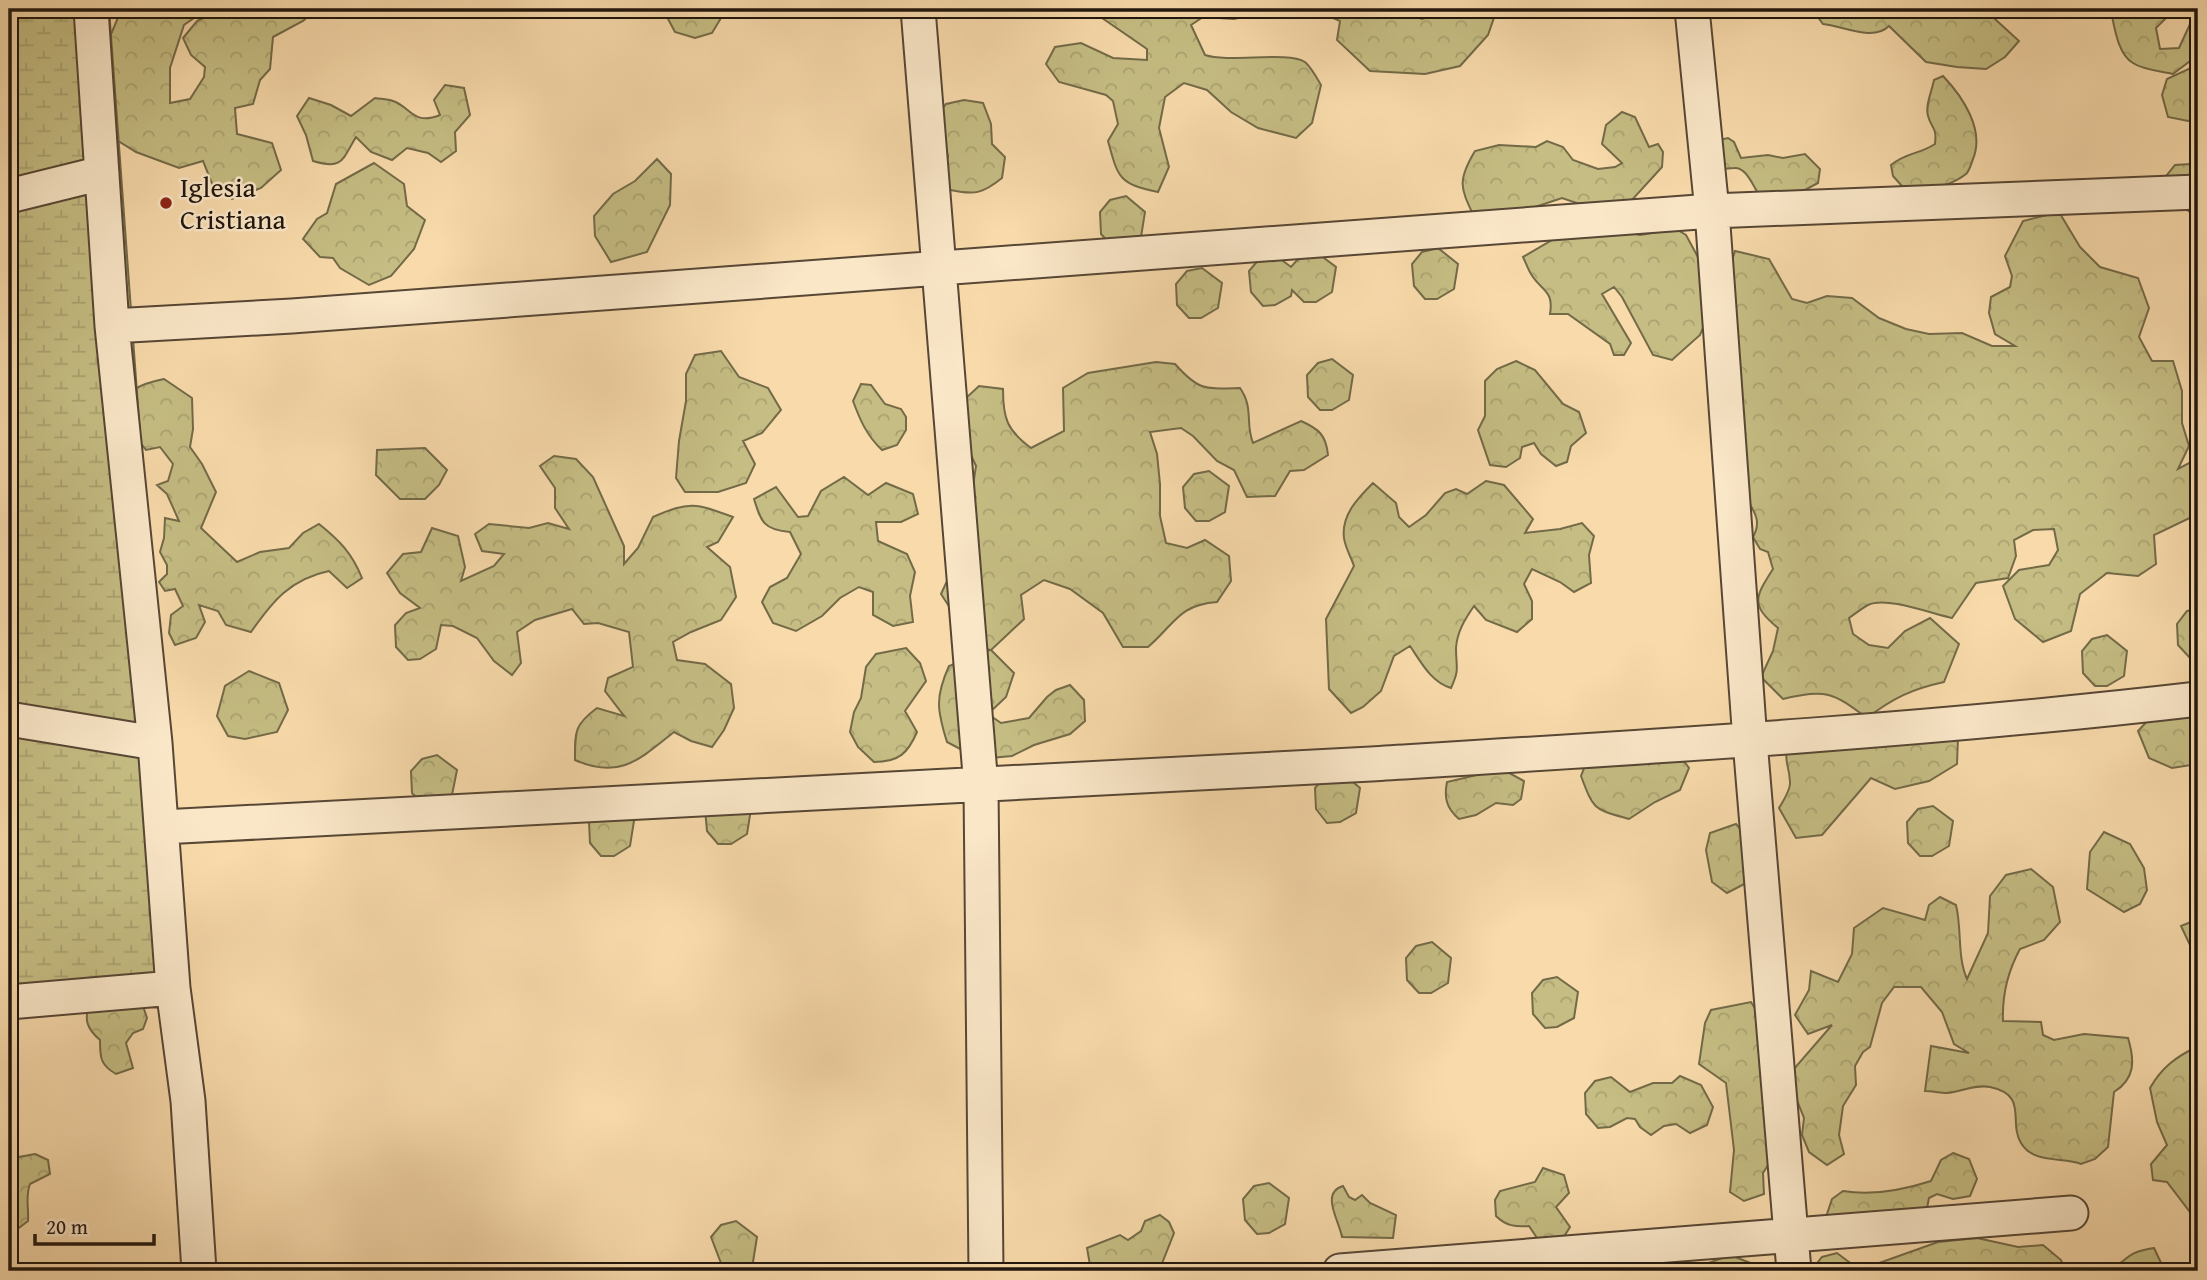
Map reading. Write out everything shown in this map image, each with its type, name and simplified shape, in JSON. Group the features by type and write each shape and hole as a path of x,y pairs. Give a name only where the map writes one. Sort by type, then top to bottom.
{"street":[{"path":"91,9 112,326 155,743 173,988 188,1101 199,1271"},
{"path":"918,9 981,788 986,1271"},
{"path":"1692,9 1712,211 1750,741 1794,1271"},
{"path":"9,196 102,173"},
{"path":"112,326 292,316 1712,211 2198,192"},
{"path":"162,827 981,788 1750,741 2087,712 2198,699"},
{"path":"9,719 155,743"},
{"path":"9,1002 173,988"},
{"path":"1340,1271 2071,1213"}],"green space":[{"path":"9,9 109,9 182,1010 9,994"},
{"path":"118,9 207,9 184,25 170,68 170,103 190,99 204,77 205,67 191,55 183,38 197,21 222,9 317,9 303,21 273,37 270,69 260,80 253,104 235,108 237,134 272,143 281,170 261,188 232,199 213,186 203,161 179,168 136,152 115,139 104,51 117,20"},
{"path":"431,9 479,9 455,15"},
{"path":"520,9 564,9 536,18"},
{"path":"655,9 724,9 724,13 712,33 695,38 675,32 667,17"},
{"path":"1089,9 1267,9 1265,12 1234,19 1203,17 1191,25 1205,55 1228,58 1285,57 1305,62 1321,85 1312,123 1296,138 1258,128 1231,112 1207,90 1184,83 1165,97 1159,128 1169,167 1158,192 1127,182 1114,163 1108,141 1118,124 1113,101 1106,95 1059,82 1046,64 1055,47 1081,43 1113,58 1147,60 1147,49"},
{"path":"1328,9 1394,9 1422,19 1443,12 1444,9 1497,9 1488,35 1460,66 1425,74 1370,71 1337,40 1340,21 1333,18"},
{"path":"1812,9 1874,9 1882,17 1880,9 1989,9 1995,19 2019,41 2005,57 1986,69 1957,67 1926,62 1889,26 1875,33 1857,32 1823,24"},
{"path":"2118,9 2190,9 2171,13 2156,28 2160,49 2179,48 2191,22 2198,17 2198,55 2173,74 2137,65 2128,59 2118,42 2112,16"},
{"path":"2198,62 2198,88 2194,92 2198,103 2198,117 2188,121 2168,117 2162,95 2167,79"},
{"path":"1943,76 1970,114 1976,137 1973,159 1967,172 1953,182 1910,195 1893,176 1891,165 1935,144 1935,131 1927,107 1934,80"},
{"path":"445,85 464,88 470,115 455,132 456,151 441,162 428,153 407,148 392,160 371,152 356,137 340,161 330,164 313,161 306,135 297,116 309,98 331,105 351,116 375,98 393,101 418,117 431,118 440,115 434,100"},
{"path":"964,100 983,103 991,124 992,144 1005,157 1002,178 983,190 972,193 950,190 945,168 948,156 936,116 946,104"},
{"path":"1622,112 1635,117 1649,147 1658,144 1663,152 1662,167 1632,200 1600,211 1562,198 1505,217 1477,223 1463,187 1465,172 1475,151 1499,145 1536,147 1547,141 1563,147 1573,160 1598,169 1615,167 1622,163 1602,144 1606,125"},
{"path":"1728,138 1734,142 1741,158 1768,155 1783,158 1805,154 1820,169 1818,183 1803,191 1758,193 1742,170 1716,168 1719,140"},
{"path":"657,159 671,174 670,205 647,252 611,262 595,236 594,216 613,194 635,181"},
{"path":"374,163 404,184 407,206 425,220 414,249 391,276 369,285 340,268 333,258 320,257 303,239 317,219 327,213 336,184"},
{"path":"2191,164 2198,170 2196,214 2181,204 2167,175 2175,165"},
{"path":"1126,196 1145,212 1141,237 1113,247 1101,234 1100,212 1110,200"},
{"path":"2059,212 2080,247 2100,267 2138,278 2149,308 2139,337 2152,361 2173,361 2182,391 2182,423 2189,446 2178,469 2191,462 2198,471 2198,514 2154,535 2156,564 2138,576 2107,573 2080,594 2071,631 2043,642 2015,619 2003,586 2019,570 2049,565 2058,550 2054,529 2033,530 2014,540 2016,556 2008,578 1976,583 1952,618 1910,607 1876,603 1868,605 1849,618 1853,634 1869,645 1888,648 1905,631 1930,618 1959,644 1944,682 1903,695 1867,718 1828,695 1810,694 1783,699 1761,677 1773,651 1778,628 1759,607 1759,594 1773,569 1768,552 1760,549 1753,537 1757,527 1756,519 1748,501 1733,394 1741,376 1738,358 1723,318 1736,303 1728,273 1735,251 1769,259 1792,299 1807,303 1827,296 1852,298 1879,318 1906,329 1929,334 1962,333 1992,346 2015,346 1995,334 1989,313 1991,297 2010,287 2012,276 2005,256 2023,221"},
{"path":"1597,226 1640,235 1676,229 1686,235 1699,259 1706,321 1700,335 1672,360 1653,355 1614,287 1602,294 1631,343 1624,355 1614,355 1610,344 1568,314 1550,314 1549,296 1531,274 1523,257 1559,236"},
{"path":"1438,248 1458,264 1454,289 1437,299 1425,299 1414,286 1412,264 1422,252"},
{"path":"1316,252 1336,267 1332,292 1316,302 1304,302 1292,290 1291,296 1275,305 1263,306 1251,292 1249,271 1260,258 1275,255 1291,267 1301,256"},
{"path":"1202,268 1222,283 1218,308 1201,318 1189,318 1177,305 1176,284 1187,271"},
{"path":"721,351 739,377 768,388 781,410 762,433 743,441 755,464 746,483 718,492 685,492 676,478 686,401 686,374 695,355"},
{"path":"1332,359 1353,375 1349,400 1332,410 1320,410 1308,397 1307,375 1318,363"},
{"path":"1516,361 1535,370 1563,404 1579,412 1586,433 1571,446 1567,462 1556,466 1541,454 1534,443 1522,447 1520,458 1506,467 1490,465 1478,430 1485,416 1485,381 1497,369"},
{"path":"1156,362 1175,364 1190,379 1203,386 1240,388 1247,402 1253,443 1301,421 1320,434 1328,455 1304,470 1290,471 1275,496 1247,497 1234,470 1217,461 1193,436 1181,428 1150,432 1157,454 1160,516 1166,543 1187,548 1205,540 1229,556 1231,581 1217,602 1185,611 1148,647 1123,647 1103,613 1070,589 1044,580 1021,595 1024,619 991,650 1014,673 1006,697 988,714 1001,723 1029,718 1047,697 1070,685 1084,700 1085,721 1070,734 1034,745 1012,756 979,759 947,742 939,704 941,686 949,666 990,650 954,636 954,614 941,594 947,581 974,550 971,499 976,466 951,412 979,386 1003,389 1008,423 1016,435 1031,448 1064,431 1063,388 1088,373"},
{"path":"164,379 192,398 193,429 190,447 216,492 201,528 237,562 260,552 289,548 303,533 319,524 344,548 362,578 347,588 329,571 303,580 283,593 251,632 226,625 218,611 199,605 205,622 196,638 175,645 169,633 171,615 183,606 175,589 165,591 159,582 167,574 167,565 160,552 165,518 179,521 167,494 157,485 168,481 173,464 160,447 146,450 118,416 130,394 140,386"},
{"path":"861,384 871,385 885,404 901,409 906,417 906,430 897,445 882,450 864,427 853,401"},
{"path":"425,448 447,470 439,485 425,499 400,499 376,475 377,450"},
{"path":"554,456 576,459 593,477 624,546 624,564 638,548 653,517 676,508 693,506 733,517 718,542 707,547 730,567 736,597 721,620 673,642 677,660 705,664 731,684 734,708 712,747 691,741 674,732 651,751 629,764 605,768 575,760 577,730 589,714 597,708 624,716 605,691 608,678 633,667 629,632 598,623 584,624 572,609 535,620 517,632 521,663 512,675 494,661 477,638 453,626 441,625 436,649 420,659 408,660 396,647 395,625 406,613 420,608 400,593 387,573 403,554 421,552 432,528 458,536 465,567 461,581 494,566 504,554 482,551 475,534 489,524 529,528 548,523 569,529 555,508 555,488 540,466"},
{"path":"1209,471 1229,486 1225,512 1209,521 1196,521 1185,508 1183,487 1194,474"},
{"path":"844,477 868,495 886,483 913,494 918,514 901,522 876,522 878,541 907,554 915,572 910,596 913,622 893,626 873,615 873,592 859,587 840,598 822,616 796,631 773,623 762,602 770,587 787,578 801,554 790,532 774,529 765,523 754,499 776,487 798,517 808,516 821,491"},
{"path":"1486,481 1504,485 1533,519 1525,533 1560,529 1582,523 1594,536 1589,555 1591,583 1574,592 1532,569 1524,584 1532,601 1532,619 1517,632 1486,620 1474,606 1458,637 1457,672 1451,688 1432,676 1410,646 1394,656 1381,691 1363,707 1351,713 1329,689 1326,619 1354,566 1344,538 1348,514 1373,483 1396,503 1399,517 1409,527 1426,515 1445,493 1456,489 1467,494"},
{"path":"2198,609 2198,658 2190,658 2178,645 2177,624 2187,611"},
{"path":"2107,635 2127,651 2124,676 2107,686 2095,686 2083,673 2082,651 2092,639"},
{"path":"906,648 920,663 926,681 905,711 917,732 902,755 874,762 858,747 850,732 854,712 861,698 866,667 876,654"},
{"path":"249,671 279,683 288,710 277,732 245,739 228,736 217,716 225,686"},
{"path":"2165,702 2198,702 2198,764 2172,768 2149,758 2138,731"},
{"path":"1958,738 1957,764 1929,781 1895,789 1871,778 1822,835 1796,838 1779,808 1790,785 1787,753 1804,739 1839,750 1870,741"},
{"path":"1595,740 1680,756 1689,768 1680,790 1629,819 1602,810 1589,796 1581,776"},
{"path":"437,755 457,770 452,795 436,805 424,805 412,793 411,771 422,759"},
{"path":"1502,769 1524,781 1521,799 1513,805 1496,803 1476,815 1459,819 1451,811 1447,802 1447,782"},
{"path":"1341,772 1360,788 1356,813 1340,822 1327,823 1316,809 1315,788 1325,776"},
{"path":"615,806 634,821 630,846 614,856 601,856 590,843 589,822"},
{"path":"1933,806 1953,821 1949,846 1932,856 1920,856 1908,843 1907,822 1918,809"},
{"path":"705,809 751,809 747,834 731,844 718,844 707,831"},
{"path":"1736,824 1760,852 1752,880 1727,893 1712,882 1706,850 1710,833"},
{"path":"2104,832 2130,844 2144,868 2147,890 2140,904 2124,912 2087,889 2090,852"},
{"path":"2031,869 2053,887 2060,922 2044,940 2020,949 2007,984 2003,1021 2041,1022 2043,1035 2054,1040 2084,1034 2128,1038 2132,1069 2126,1081 2114,1092 2108,1147 2095,1159 2081,1164 2041,1157 2026,1150 2021,1143 2016,1127 2014,1103 2002,1091 1984,1086 1947,1093 1925,1091 1931,1046 1969,1053 1954,1044 1942,1012 1921,987 1894,987 1882,1003 1870,1047 1863,1052 1855,1066 1856,1085 1843,1106 1839,1135 1844,1154 1827,1165 1809,1152 1802,1135 1804,1118 1796,1098 1793,1070 1832,1025 1808,1034 1795,1015 1809,990 1811,971 1838,982 1852,954 1854,928 1883,908 1925,920 1929,905 1940,897 1956,905 1962,962 1967,979 1988,933 1990,896 2006,875"},
{"path":"2198,919 2198,962 2181,926"},
{"path":"1432,942 1451,958 1448,983 1431,993 1419,993 1407,980 1406,958 1416,946"},
{"path":"1557,977 1578,992 1574,1018 1557,1027 1545,1028 1533,1014 1532,993 1543,980"},
{"path":"1751,1002 1773,1037 1777,1151 1763,1173 1764,1194 1744,1201 1730,1192 1734,1150 1726,1083 1699,1064 1705,1023 1711,1010"},
{"path":"142,1003 147,1018 143,1029 133,1033 126,1043 133,1068 116,1074 104,1064 100,1040 88,1024 89,1004"},
{"path":"2198,1046 2196,1220 2167,1182 2153,1180 2151,1164 2167,1145 2157,1122 2150,1088 2170,1063"},
{"path":"1680,1076 1701,1085 1713,1107 1707,1125 1690,1133 1676,1124 1664,1126 1651,1135 1640,1127 1635,1119 1627,1118 1610,1127 1598,1128 1586,1114 1585,1093 1595,1081 1611,1077 1630,1092 1653,1083 1672,1083"},
{"path":"1953,1153 1969,1159 1977,1179 1970,1196 1953,1199 1937,1194 1929,1198 1927,1208 1832,1221 1827,1214 1832,1199 1843,1191 1887,1191 1931,1181 1941,1160"},
{"path":"35,1154 48,1160 50,1174 30,1184 27,1198 28,1221 15,1231 9,1229 11,1166 19,1157"},
{"path":"1543,1168 1564,1175 1569,1193 1556,1207 1570,1227 1563,1238 1539,1241 1529,1226 1511,1225 1496,1216 1495,1200 1500,1191 1535,1182"},
{"path":"1269,1183 1289,1198 1285,1224 1269,1233 1257,1234 1245,1220 1243,1199 1254,1186"},
{"path":"1343,1186 1349,1197 1355,1200 1362,1195 1370,1203 1396,1215 1393,1238 1342,1237 1332,1201 1336,1190"},
{"path":"1160,1215 1169,1222 1174,1233 1159,1271 1091,1271 1087,1248 1120,1235 1128,1240 1141,1231 1145,1221"},
{"path":"736,1221 757,1237 753,1262 737,1271 724,1271 711,1237 721,1225"},
{"path":"1977,1238 2018,1247 2043,1245 2061,1260 2066,1271 1811,1271 1822,1257 1837,1253 1857,1268 1868,1267 1938,1242"},
{"path":"2154,1248 2163,1267 2187,1265 2198,1255 2198,1271 2109,1271 2133,1254"},
{"path":"1730,1255 1771,1271 1495,1271 1652,1261 1690,1270"}],"place":[{"name":"Iglesia Cristiana","path":"166,203"}]}
